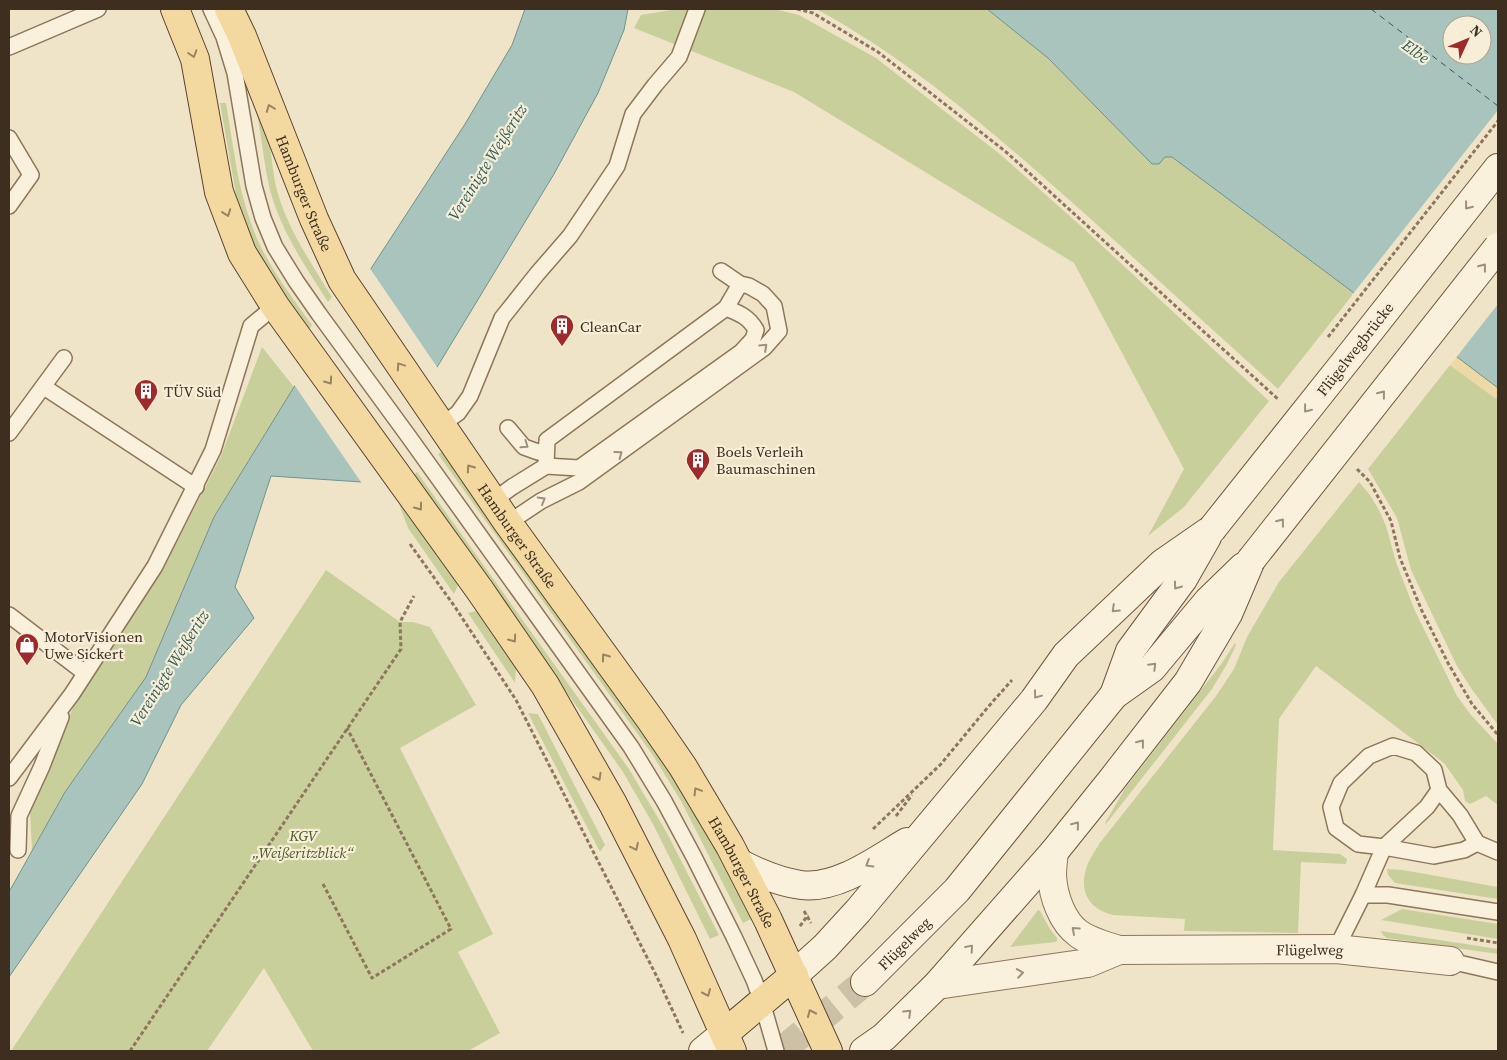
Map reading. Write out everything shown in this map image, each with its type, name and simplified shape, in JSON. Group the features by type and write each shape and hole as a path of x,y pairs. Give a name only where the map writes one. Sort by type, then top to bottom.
{"main road":[{"path":"175,9 195,59 219,192 242,253 275,306 479,589 545,685 613,804 682,939 729,1042"},
{"name":"Hamburger Straße","path":"229,9 242,36 314,219 342,280 508,523 683,767 739,863 794,975 828,1051"},
{"name":"Flügelwegbrücke","path":"1212,529 1498,168"},
{"path":"864,1051 884,1037 938,984 1054,852 1188,682 1228,614 1251,560 1498,247"},
{"path":"693,1043 729,1042 762,1002 838,934 1034,700 1066,655 1163,563 1212,529"},
{"name":"Flügelweg","path":"1114,695 1130,651 1183,579 1212,529"},
{"name":"Flügelweg","path":"865,982 957,890 1114,695 1152,668 1208,601 1251,560"},
{"path":"739,863 763,875 802,885 814,885 852,875 926,830"},
{"name":"Flügelweg","path":"1054,852 1052,876 1056,900 1070,926 1079,934 1097,943 1119,950 1336,949 1450,962"},
{"name":"Flügelweg","path":"938,984 1088,963 1119,950"}],"lane":[{"path":"9,47 98,9"},
{"path":"211,9 224,36 235,74 254,186 263,218 275,247 296,281 631,747 664,801 734,937 754,980 776,1051"},
{"path":"434,416 458,413 470,396 502,318 570,236 617,166 633,114 679,57 697,9"},
{"path":"9,138 30,174 9,206"},
{"path":"508,523 540,501 579,482 764,348 779,331 774,306 763,294 749,286 740,284 721,271"},
{"path":"546,466 547,440 726,308 740,284"},
{"path":"9,778 68,700 155,566 213,450 251,326 275,306"},
{"path":"493,501 546,466 579,468 741,352 753,339 756,330 751,322 740,313 726,308"},
{"path":"9,433 64,358"},
{"path":"44,387 196,487"},
{"path":"508,428 524,447 538,452 546,450"},
{"path":"9,615 85,673"},
{"path":"18,850 19,816 42,766 68,700"},
{"path":"1477,843 1464,850 1434,856 1384,846 1358,844 1336,828 1331,807 1341,783 1369,756 1393,746 1416,753 1434,770 1439,790 1460,815 1477,843 1498,852"},
{"path":"1336,949 1363,895 1384,846 1427,807 1439,790"},
{"path":"1363,895 1388,895 1498,912"},
{"name":"Flügelweg","path":"1450,962 1498,972"}],"path":[{"path":"797,9 812,13 878,52 1005,151 1278,402 1282,395"},
{"path":"1326,340 1498,121"},
{"path":"1356,469 1370,482 1391,521 1400,558 1422,611 1448,663 1472,704 1498,735"},
{"path":"405,537 455,607 516,700 656,977 693,1043"},
{"path":"130,1051 400,649 400,622 414,596"},
{"path":"867,834 917,789 941,764 1014,678"},
{"path":"324,884 372,978 451,929 347,728"}],"green space":[{"path":"677,9 774,9 799,15 876,58 1001,155 1082,227 1269,401 1184,507 1148,536 1184,469 1074,263 794,92 634,28 641,15"},
{"path":"816,9 987,9 1048,58 1152,163 1172,156 1354,293 1278,389 1101,228 961,107 876,45"},
{"path":"220,103 226,103 242,194 256,237 278,276 312,325 309,330 283,294 256,250 246,228 237,200"},
{"path":"266,113 275,182 279,198 299,242 332,297 328,302 294,248 280,220 270,190 257,114"},
{"path":"262,347 294,387 214,517 146,677 65,792 32,850 30,812 79,693 163,570 221,456"},
{"path":"1450,365 1495,398 1498,398 1498,725 1457,666 1411,570 1397,518 1368,469"},
{"path":"443,451 663,762 697,814 751,919 743,923 681,801 652,754 438,454"},
{"path":"417,472 629,769 667,833 719,935 710,939 654,826 623,772 413,475"},
{"path":"1359,482 1379,510 1415,611 1457,696 1471,715 1498,744 1498,805 1486,796 1470,804 1465,801 1463,790 1444,763 1316,666 1279,719 1273,850 1340,854 1347,859 1346,864 1301,862 1298,933 1184,931 1185,919 1113,915 1099,909 1086,895 1084,881 1087,865 1099,844 1216,696 1234,669 1247,637 1279,582"},
{"path":"399,504 458,585 454,594 408,528"},
{"name":"KGV „Weißeritzblick“","path":"326,570 400,622 413,622 430,627 476,705 400,748 493,934 458,952 500,1033 468,1051 313,1051 264,968 207,1051 11,1051"},
{"path":"476,611 516,669 515,683 468,613"},
{"path":"1235,643 1236,645 1227,664 1212,689 1106,824 1126,787 1222,663"},
{"path":"528,713 538,714 605,845 600,852"},
{"path":"1387,869 1403,870 1498,887 1498,899 1395,883 1388,875"},
{"path":"1402,909 1498,924 1498,939 1381,920"},
{"path":"1038,910 1057,938 1057,941 1010,947"},
{"path":"1381,931 1498,949 1498,954 1387,938"}],"sand":[{"path":"1457,357 1498,388 1498,398 1495,398 1450,365"}],"water":[{"name":"Vereinigte Weißeritz","path":"525,9 628,9 624,30 598,93 554,174 439,364 362,482 271,476 235,587 254,618 181,705 142,784 9,977 9,892 65,792 146,677 214,517 294,387 465,124 512,45"},
{"name":"Elbe","path":"987,9 1498,9 1498,388 1457,357 1354,293 1172,157 1165,157 1159,164 1152,164 1048,58"}],"pier":[{"path":"1498,110 1498,304 1455,359 1352,295"},
{"path":"369,267 439,370 363,485 293,383"}],"ferry route":[{"path":"1371,9 1498,106"}],"tunnel":[{"path":"781,1051 865,982"}],"place":[{"name":"CleanCar","path":"562,347"},
{"name":"TÜV Süd","path":"146,412"},
{"name":"Boels Verleih Baumaschinen","path":"698,481"},
{"name":"MotorVisionen Uwe Sickert","path":"27,666"}]}
